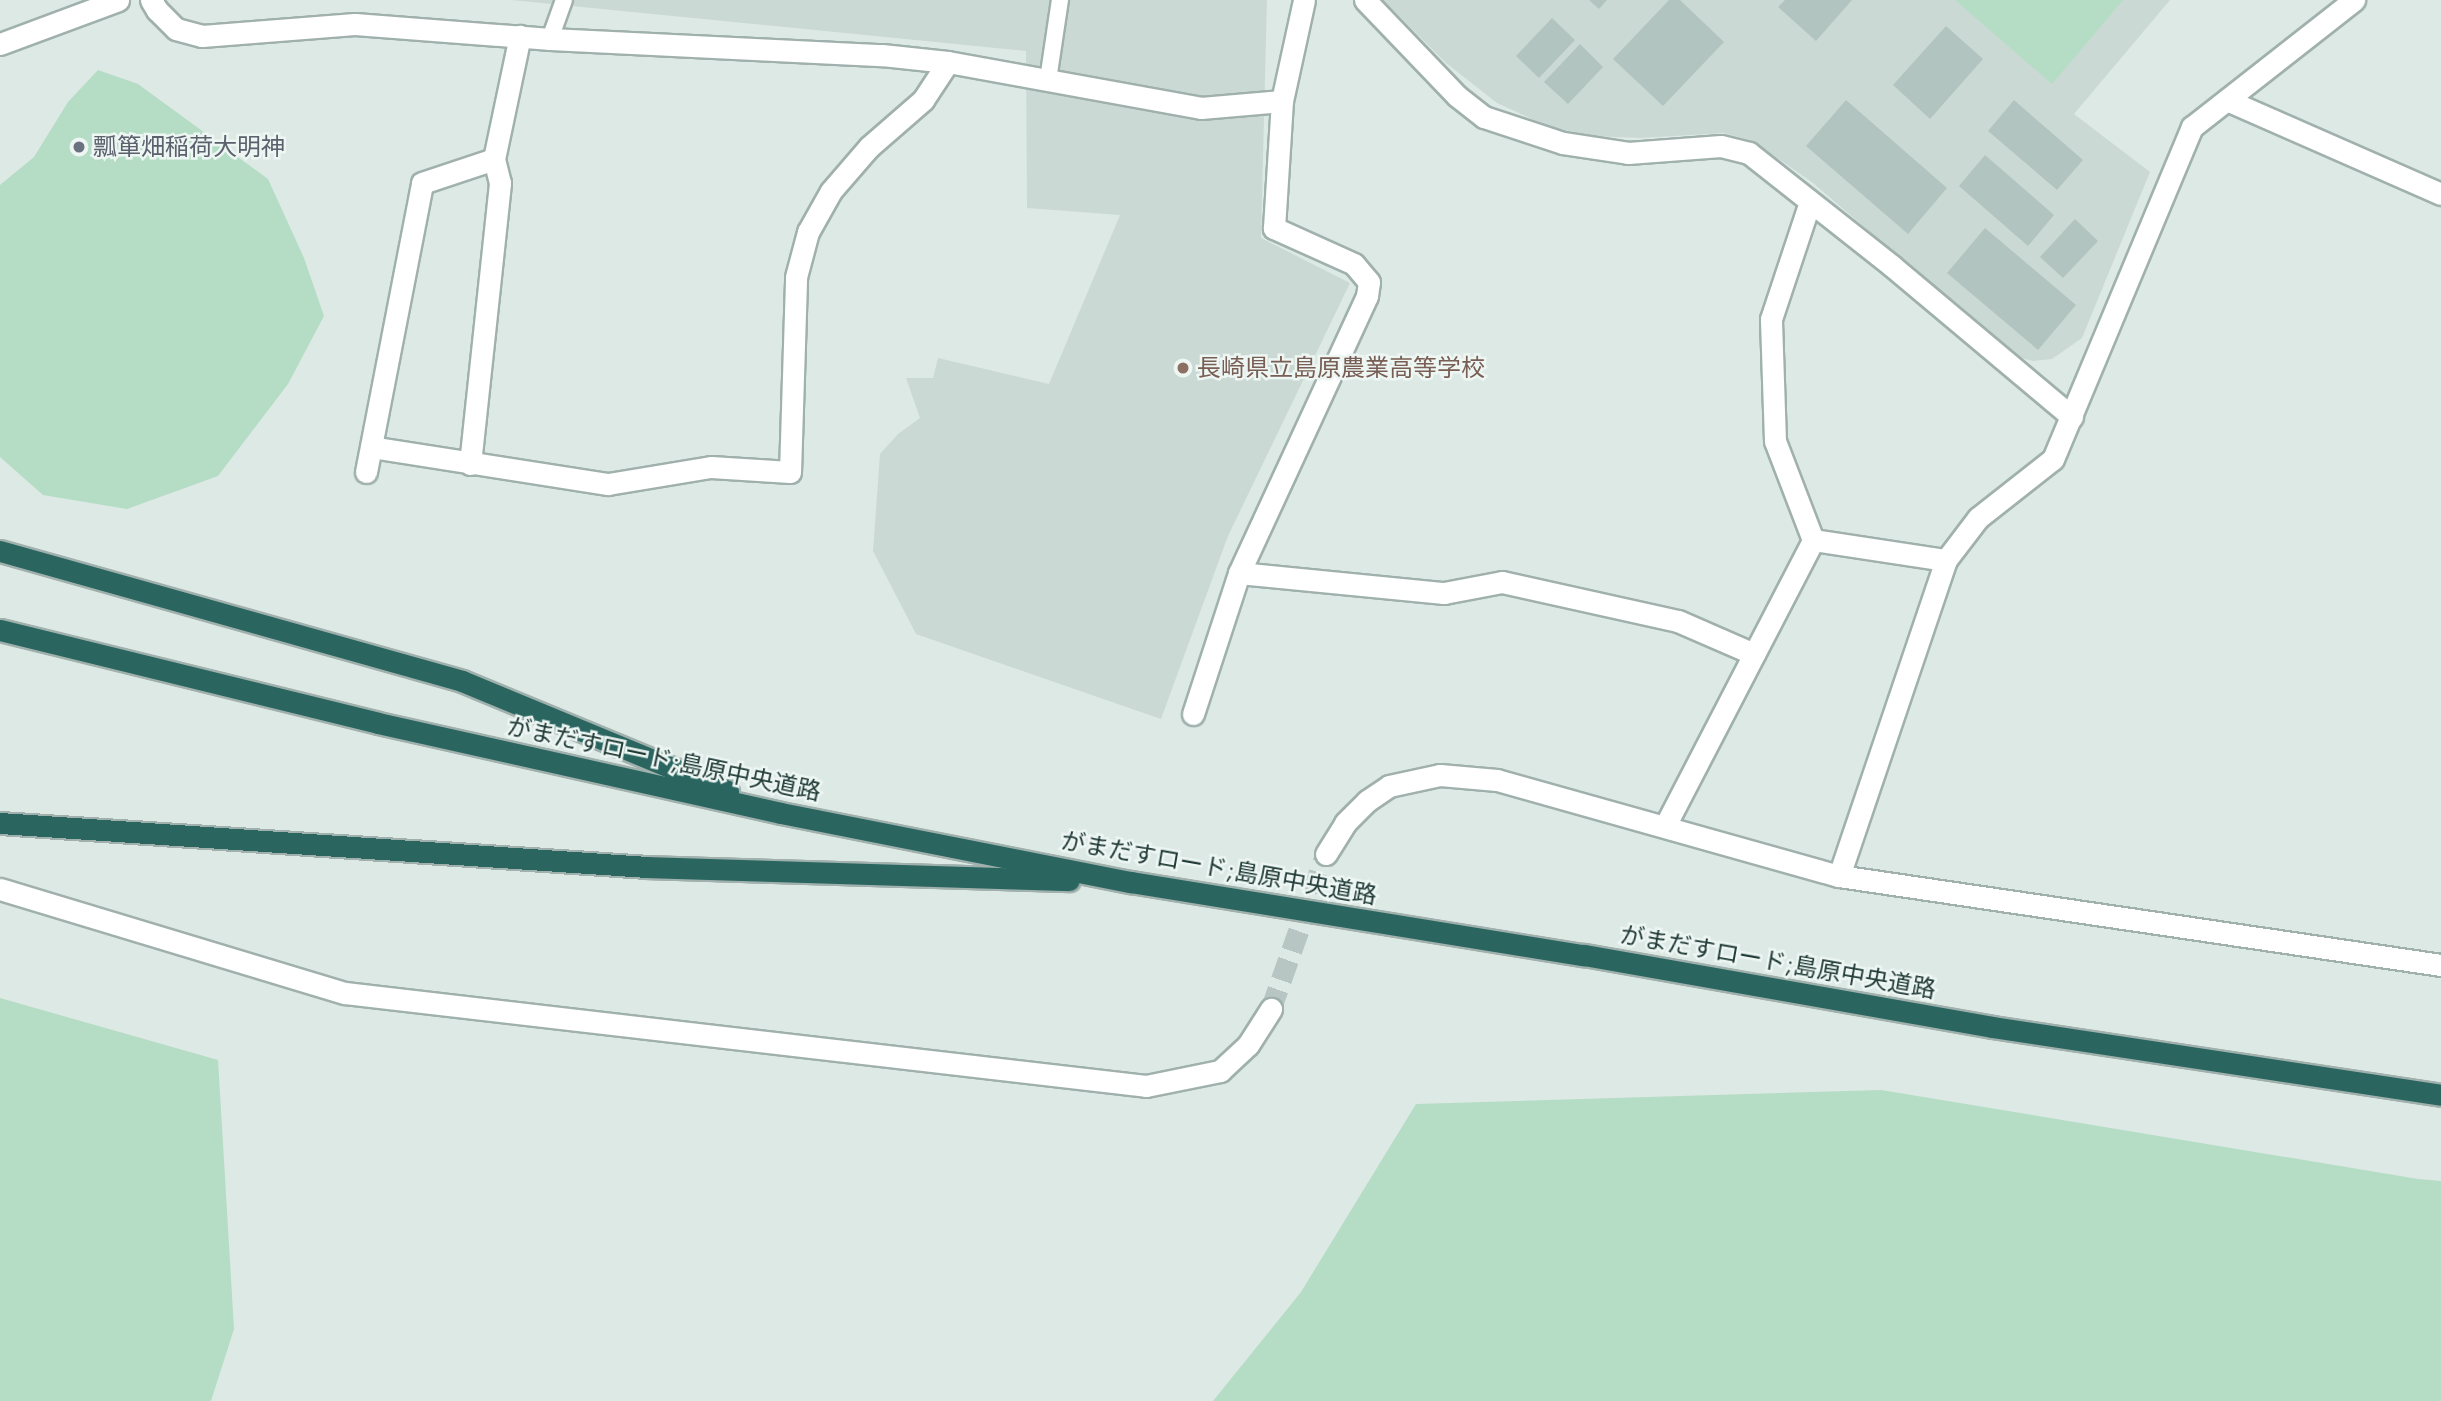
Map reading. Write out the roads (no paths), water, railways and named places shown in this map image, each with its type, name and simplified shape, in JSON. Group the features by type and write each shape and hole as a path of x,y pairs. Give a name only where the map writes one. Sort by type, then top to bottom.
{"highway":[{"path":"0,551 462,681 781,813"},
{"name":"がまだすロード;島原中央道路","path":"0,630 378,723 781,813 1130,882 1584,955 1992,1027 2441,1095"},
{"path":"0,822 647,867 1130,882"}],"street":[{"path":"0,44 118,0"},
{"path":"152,0 157,10 176,29 202,36 355,24 550,39 882,55 948,62 1201,107 1283,101"},
{"path":"1193,714 1239,573 1367,296 1369,282 1354,264 1275,228 1283,101 1304,0"},
{"path":"1365,0 1457,96 1484,117 1563,144 1628,153 1721,146 1749,153 1892,266 2072,417"},
{"path":"1839,876 1946,560 1978,518 2053,459 2192,127 2354,0"},
{"path":"470,464 500,183 494,159 520,36"},
{"path":"372,447 608,484 711,467 790,472 796,277 808,232 831,191 869,147 923,100 948,62"},
{"path":"2227,100 2441,194"},
{"path":"366,472 422,183 494,159"},
{"path":"1665,826 1813,540 1775,441 1771,319 1810,202"},
{"path":"1813,540 1946,560"},
{"path":"1239,573 1444,593 1502,582 1678,621 1754,654"},
{"path":"1326,854 1345,823 1367,800 1388,786 1440,775 1497,780 1839,876 2441,965"},
{"path":"0,889 345,992 1146,1086 1220,1071 1248,1045 1271,1009"}],"lane":[{"path":"550,39 564,0"},
{"path":"1048,80 1060,0"}],"tunnel":[{"path":"1271,1009 1326,854"}],"place":[{"name":"瓢箪畑稲荷大明神","path":"79,147"},
{"name":"長崎県立島原農業高等学校","path":"1183,368"}]}
